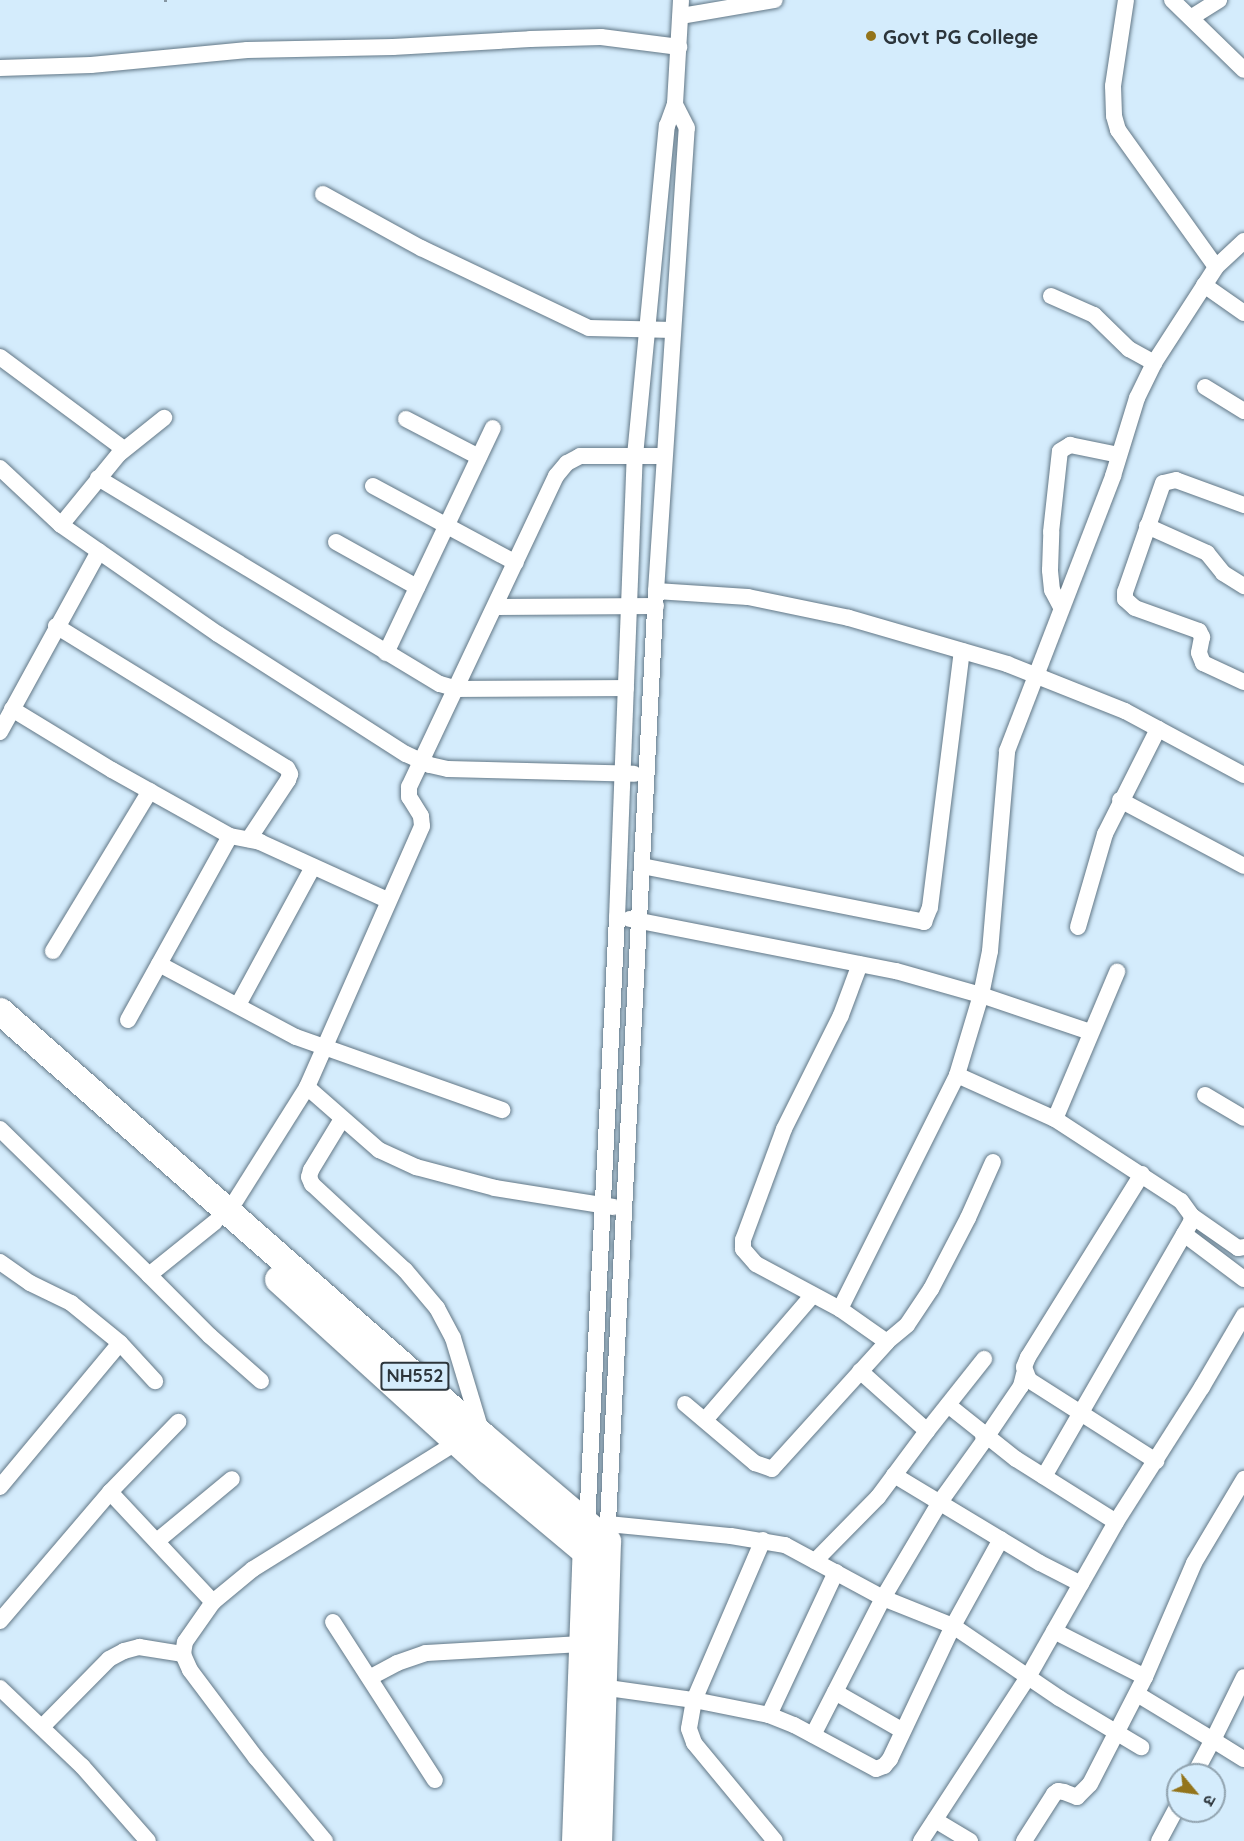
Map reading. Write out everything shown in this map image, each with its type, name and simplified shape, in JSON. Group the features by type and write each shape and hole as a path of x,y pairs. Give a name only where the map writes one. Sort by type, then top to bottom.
{"highway":[{"name":"NH552","path":"0,1011 222,1216 469,1438 598,1542"},
{"name":"NH552","path":"0,1035 222,1216"},
{"path":"575,1841 582,1644 598,1542"},
{"path":"598,1542 601,1687 598,1841"}],"street":[{"path":"598,1542 603,1205 624,774 628,606 635,456 667,126 675,104 681,8 775,0"},
{"path":"1126,0 1113,87 1114,116 1118,130 1216,267"},
{"path":"1172,0 1244,70"},
{"path":"1192,17 1219,0"},
{"path":"1,70 90,65 247,50 393,47 530,39 600,37 679,47"},
{"path":"598,1542 626,1209 664,456 687,128 675,104"},
{"path":"323,194 421,248 589,328 673,330"},
{"path":"840,1309 957,1075 981,995 990,951 1007,751 1119,455 1137,398 1154,363 1216,267 1244,242"},
{"path":"1204,285 1244,313"},
{"path":"1051,296 1094,315 1129,349 1154,363"},
{"path":"0,357 124,449"},
{"path":"1205,387 1244,411"},
{"path":"61,525 124,449 164,418"},
{"path":"406,419 479,457"},
{"path":"386,653 493,428"},
{"path":"1061,607 1052,590 1050,570 1051,532 1060,451 1070,445 1119,455"},
{"path":"149,1275 222,1216 308,1088 387,900 422,826 421,816 409,797 409,787 458,689 556,476 567,463 580,456 664,456"},
{"path":"0,468 61,525 218,634 421,761 448,770 647,774"},
{"path":"98,478 424,676 458,689 626,688"},
{"path":"1244,505 1226,496 1169,480 1160,488 1125,592 1125,599 1135,608 1199,631 1202,637 1199,652 1203,663 1244,682"},
{"path":"372,486 516,563"},
{"path":"1147,526 1207,553 1223,573 1244,586"},
{"path":"336,542 417,587"},
{"path":"0,732 99,551"},
{"path":"496,607 628,606 656,599 748,597 849,618 1035,675 1125,711 1244,775"},
{"path":"56,626 287,768 290,774 288,780 249,839"},
{"path":"642,866 924,922 930,907 962,651"},
{"path":"12,709 230,836 249,839 387,900"},
{"path":"1078,927 1105,834 1120,800 1158,729"},
{"path":"53,951 150,791"},
{"path":"1120,800 1244,866"},
{"path":"128,1020 230,836"},
{"path":"238,1005 314,867"},
{"path":"617,918 639,920 668,928 766,944 896,971 981,995 1090,1032"},
{"path":"159,964 296,1038 374,1063 502,1110"},
{"path":"860,964 841,1015 784,1130 743,1240 743,1249 756,1264 840,1309 887,1342"},
{"path":"1055,1119 1117,972"},
{"path":"957,1075 1055,1119 1142,1174 1180,1201 1192,1216 1238,1248 1244,1247"},
{"path":"308,1088 379,1150 416,1167 495,1188 626,1209"},
{"path":"1205,1095 1244,1118"},
{"path":"325,1841 256,1758 190,1670 183,1654 185,1642 194,1626 213,1602 253,1569 469,1438 453,1338 437,1308 405,1270 312,1184 309,1177 342,1119"},
{"path":"0,1129 7,1146 261,1381"},
{"path":"685,1404 755,1463 772,1469 887,1342 907,1324 931,1289 968,1218 993,1162"},
{"path":"813,1735 883,1598 940,1502 1015,1395 1024,1379 1028,1357 1142,1174"},
{"path":"1044,1477 1082,1414 1192,1216"},
{"path":"1184,1234 1244,1280"},
{"path":"0,1262 30,1283 70,1303 120,1343 154,1381"},
{"path":"705,1420 813,1295"},
{"path":"921,1841 1028,1677 1116,1522 1156,1461 1244,1315"},
{"path":"0,1487 120,1343"},
{"path":"815,1562 872,1504 984,1359"},
{"path":"860,1371 927,1431"},
{"path":"1024,1374 1029,1380 1156,1461"},
{"path":"948,1405 985,1437 1116,1522"},
{"path":"0,1621 110,1492 178,1422"},
{"path":"894,1475 1082,1584"},
{"path":"156,1541 232,1479"},
{"path":"1024,1841 1058,1791 1077,1797 1082,1794 1118,1733 1137,1694 1194,1563 1244,1479"},
{"path":"110,1492 213,1602"},
{"path":"601,1687 694,1700 769,1715 813,1735 876,1769 884,1766 890,1759 953,1626 1001,1539"},
{"path":"598,1542 763,1540 785,1545 883,1598 953,1626 1028,1677 1140,1746"},
{"path":"763,1540 694,1700 688,1729 694,1743 775,1841"},
{"path":"769,1715 836,1572"},
{"path":"333,1622 435,1780"},
{"path":"1054,1631 1145,1677"},
{"path":"370,1677 397,1663 426,1653 582,1644"},
{"path":"42,1727 109,1659 124,1651 139,1647 183,1654"},
{"path":"1201,1763 1244,1677"},
{"path":"0,1688 82,1766 148,1841"},
{"path":"835,1692 903,1731"},
{"path":"1137,1694 1244,1759"},
{"path":"934,1821 970,1841"},
{"path":"1158,1841 1168,1823"}],"place":[{"name":"Govt PG College","path":"871,36"}]}
